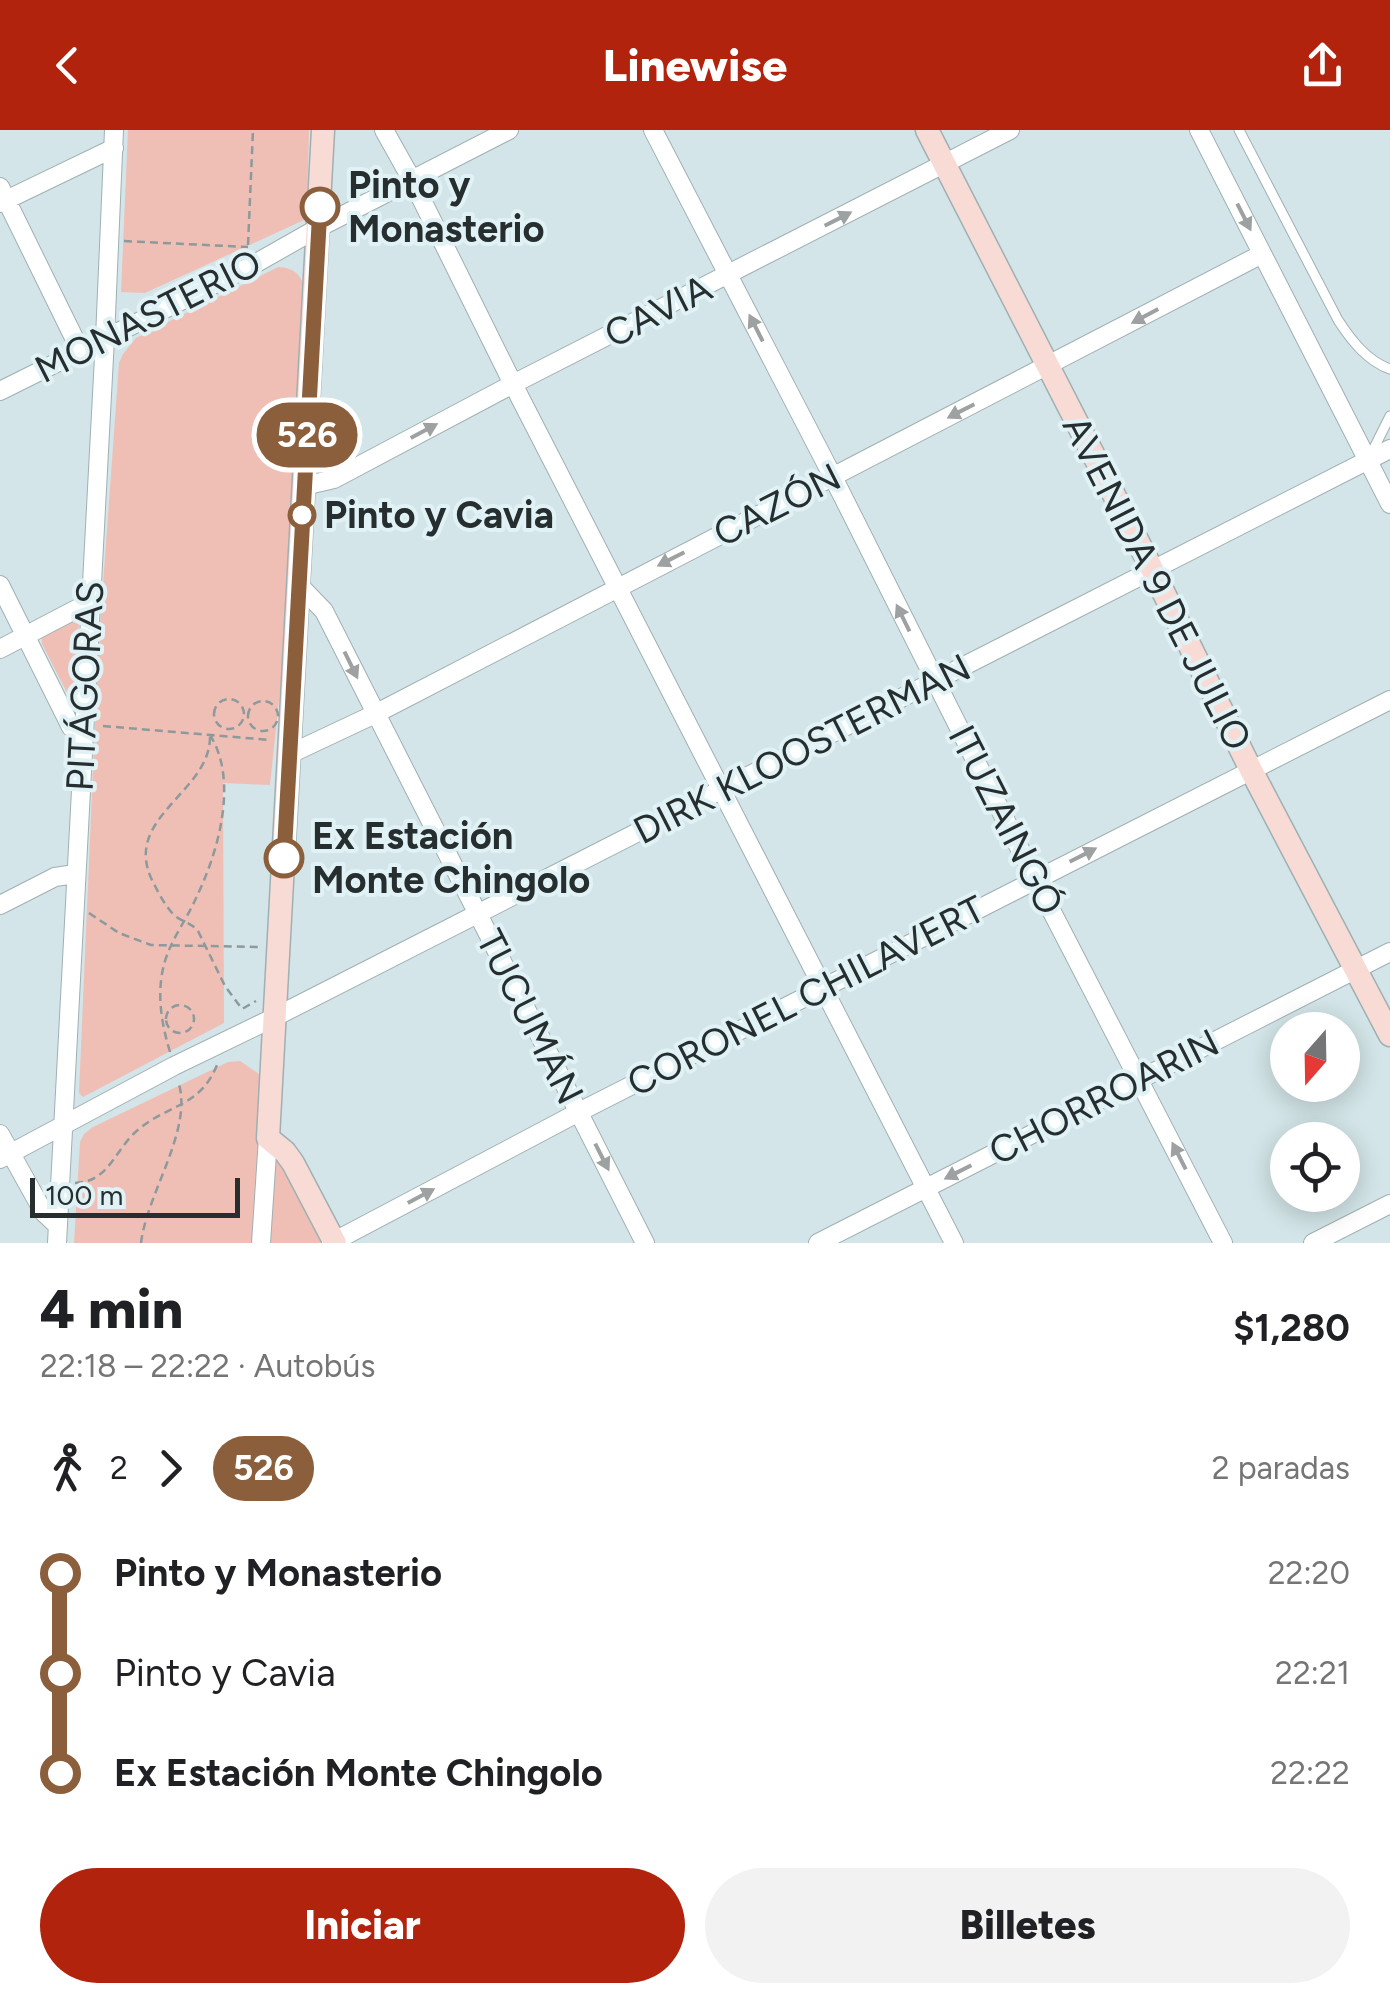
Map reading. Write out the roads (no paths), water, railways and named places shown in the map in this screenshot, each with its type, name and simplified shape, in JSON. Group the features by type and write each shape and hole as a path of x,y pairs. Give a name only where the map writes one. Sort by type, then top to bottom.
{"main road":[{"path":"322,130 268,1138 293,1163 334,1242"},
{"name":"AVENIDA 9 DE JULIO","path":"927,130 1251,770 1390,1035"}],"street":[{"path":"384,130 954,1243"},
{"name":"MONASTERIO","path":"0,391 250,266 508,130"},
{"name":"ITUZAINGÓ","path":"653,130 1223,1243"},
{"name":"CAVIA","path":"304,486 334,479 1010,130"},
{"path":"1200,130 1390,504"},
{"path":"80,350 2,197 114,139"},
{"name":"PITÁGORAS","path":"57,1235 114,139"},
{"name":"CAZÓN","path":"291,748 375,714 1262,254"},
{"name":"DIRK KLOOSTERMAN","path":"5,1156 174,1066 1390,449"},
{"name":"TUCUMÁN","path":"298,584 324,611 645,1243"},
{"path":"0,585 71,726 83,732"},
{"path":"0,649 90,602"},
{"name":"CORONEL CHILAVERT","path":"334,1242 579,1112 1390,700"},
{"path":"0,905 55,877 75,874"},
{"name":"CHORROARIN","path":"818,1243 1390,952"},
{"path":"0,1134 5,1156 57,1235"},
{"path":"261,1243 268,1138"},
{"path":"1312,1243 1390,1204"}],"lane":[{"path":"1239,130 1338,320 1364,352 1390,369"},
{"path":"1368,461 1390,416"}],"place":[{"name":"Pinto y Monasterio","path":"320,207"},
{"name":"Pinto y Cavia","path":"302,515"},
{"name":"Ex Estación Monte Chingolo","path":"284,858"}]}
